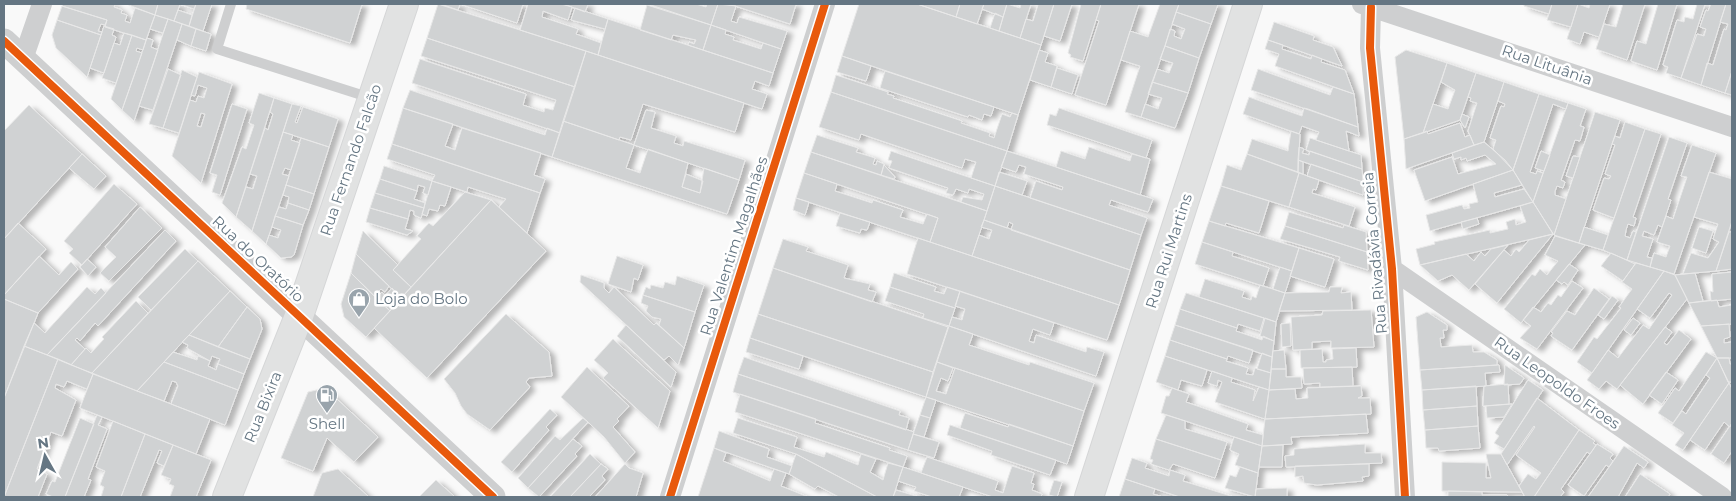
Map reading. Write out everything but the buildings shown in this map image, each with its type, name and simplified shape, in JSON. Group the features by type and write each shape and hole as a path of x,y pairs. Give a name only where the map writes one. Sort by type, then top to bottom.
{"main road":[{"name":"Rua Fernando Falcão","path":"299,316 404,4"},
{"name":"Rua Rui Martins","path":"1089,497 1248,4"},
{"name":"Rua Bixira","path":"227,497 299,316"}],"street":[{"path":"23,59 42,4"},
{"name":"Rua Valentim Magalhães","path":"670,497 825,4"},
{"name":"Rua Lituânia","path":"1366,5 1732,127"},
{"name":"Rua Rivadávia Correia","path":"1366,5 1392,268 1405,497"},
{"name":"Rua do Oratório","path":"4,40 493,497"},
{"name":"Rua Leopoldo Froes","path":"1392,268 1722,497"}],"lane":[{"path":"231,4 217,49 372,98"}],"cycle path":[{"path":"670,497 825,4"},
{"path":"1371,7 1370,48 1392,269 1405,497"},
{"path":"4,41 493,497"}],"place":[{"name":"Loja do Bolo","path":"359,318"},
{"name":"Shell","path":"327,414"}]}
